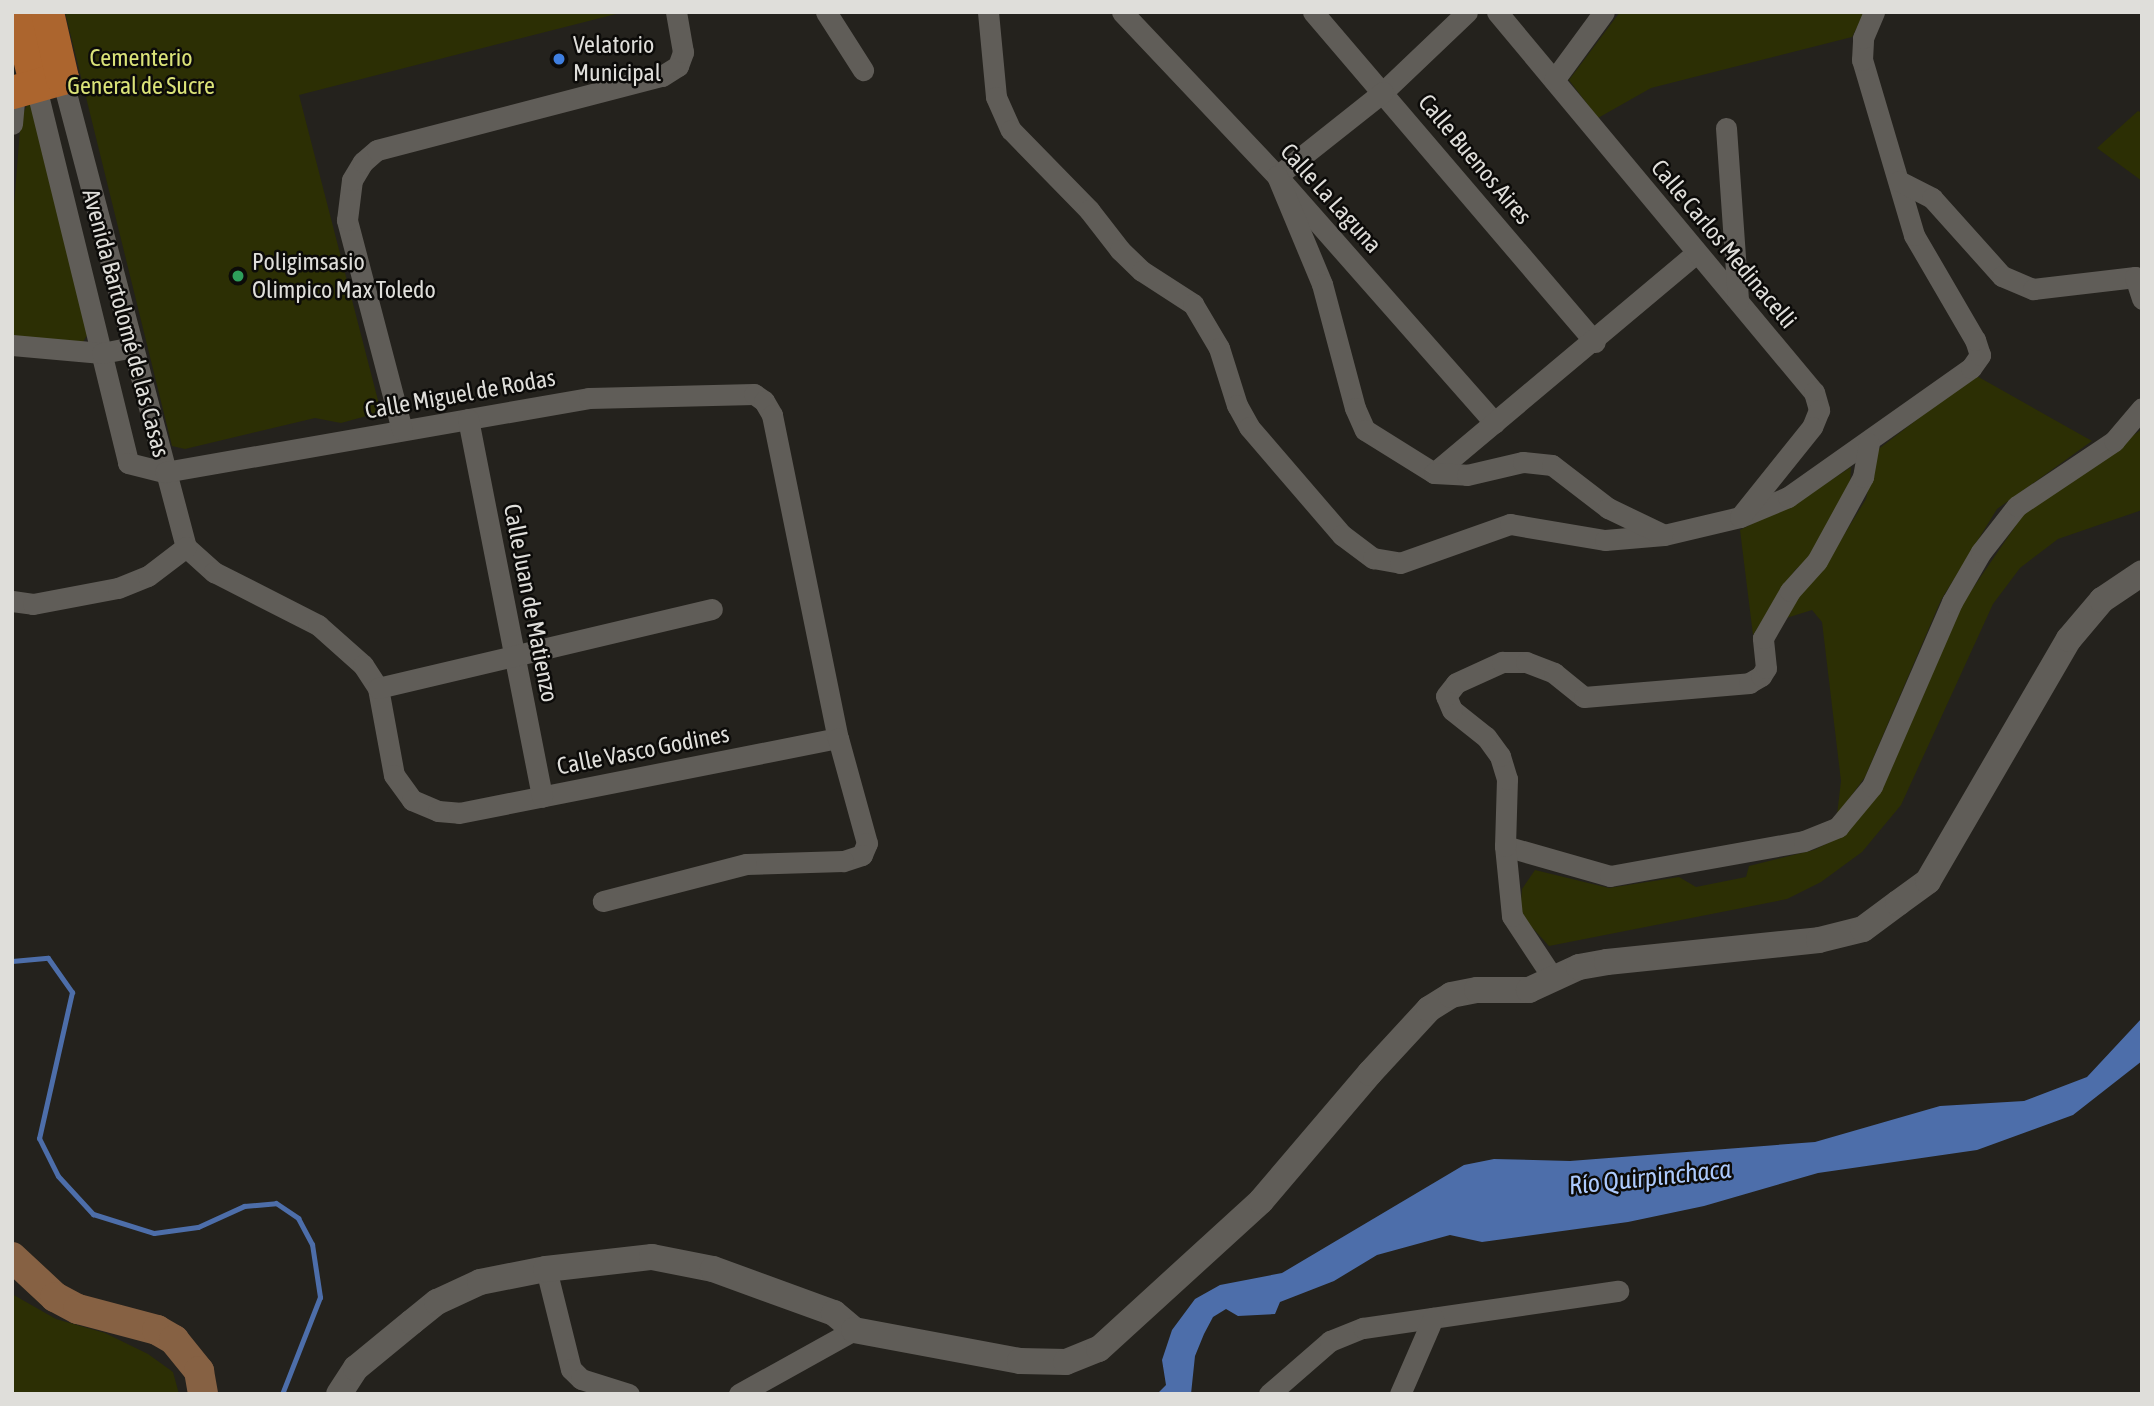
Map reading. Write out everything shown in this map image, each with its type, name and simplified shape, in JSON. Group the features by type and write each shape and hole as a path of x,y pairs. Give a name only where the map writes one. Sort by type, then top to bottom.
{"main road":[{"name":"Avenida Bartolomé de las Casas","path":"18,12 27,94"},
{"name":"Avenida Bartolomé de las Casas","path":"27,94 47,12"},
{"path":"12,1257 55,1297 78,1309 157,1330 174,1340 199,1371 203,1394"}],"street":[{"path":"402,430 347,220 352,180 363,162 377,150 662,76 678,66 683,52 676,12"},
{"path":"826,12 863,70"},
{"path":"988,12 996,97 1011,130 1089,210 1120,250 1193,304 1219,348 1237,405 1250,426 1342,535 1373,558 1400,563 1510,524 1605,540 1664,535 1740,517 1788,496 1868,444 1971,368 1980,355 1975,340 1914,235 1862,60 1863,38 1874,12"},
{"name":"Calle La Laguna","path":"1122,12 1278,176 1495,423"},
{"name":"Calle Buenos Aires","path":"1313,12 1595,342"},
{"path":"1467,12 1383,92 1278,176 1322,284 1355,408 1365,430 1434,473 1467,475 1524,462 1552,466 1608,508 1664,535"},
{"name":"Calle Carlos Medinacelli","path":"1497,12 1814,392 1819,411 1812,427 1740,517"},
{"path":"1554,80 1604,12"},
{"name":"Avenida Bartolomé de las Casas","path":"27,94 132,347 165,472 128,463 102,353 27,94"},
{"path":"1726,128 1738,301"},
{"path":"1899,181 1932,198 2002,276 2033,289 2135,277 2142,299"},
{"path":"1434,473 1595,342 1696,253"},
{"path":"12,345 102,353 132,347"},
{"name":"Calle Miguel de Rodas","path":"165,472 589,398 754,394 764,401 772,415 838,738"},
{"path":"1505,846 1610,876 1804,841 1838,827 1872,786 1952,602 1980,552 2017,506 2114,441 2142,408"},
{"name":"Calle Juan de Matienzo","path":"468,419 541,797"},
{"path":"1553,978 1512,916 1505,846 1507,779 1500,756 1486,737 1452,710 1446,696 1456,683 1502,662 1526,662 1554,673 1584,697 1749,683 1761,676 1766,668 1763,638 1790,591 1817,561 1863,477 1868,444"},
{"path":"165,472 187,547 214,572 340,639 378,688 491,665 514,653 712,609"},
{"path":"12,601 33,604 118,589 148,576 187,547"},
{"path":"339,1394 356,1368 437,1302 480,1282 546,1269 664,1260 712,1269 834,1312 854,1330 1020,1361 1066,1362 1099,1349 1261,1201 1429,1009 1451,995 1477,990 1529,990 1553,978 1607,962 1819,940 1863,929 1928,881 2069,639 2102,600 2142,573"},
{"name":"Calle Vasco Godines","path":"378,688 394,775 412,800 438,811 459,813 838,738"},
{"path":"603,901 746,864 843,861 862,855 867,843 838,738"},
{"path":"546,1269 571,1369 581,1379 629,1394"},
{"path":"1269,1394 1330,1342 1363,1328 1618,1291"},
{"path":"1400,1394 1433,1318"},
{"path":"739,1394 854,1330"}],"green space":[{"name":"Poligimsasio Olimpico Max Toledo","path":"65,12 624,12 299,95 381,412 341,423 315,418 185,449 172,446"},
{"path":"1620,12 1865,12 1852,37 1651,88 1598,118 1569,80"},
{"path":"30,100 88,334 83,342 12,336 12,231 21,117"},
{"path":"2138,111 2142,113 2142,181 2097,148"},
{"path":"1975,375 2092,441 1997,509 1941,600 1865,777 1837,815 1841,781 1822,622 1812,610 1780,620 1829,559 1866,499 1876,451"},
{"path":"2142,429 2142,510 2058,539 2020,568 1993,604 1901,805 1862,852 1821,882 1787,899 1549,946 1520,914 1522,889 1535,870 1609,888 1679,877 1696,887 1746,877 1749,866 1814,850 1840,837 1960,607 2023,515"},
{"path":"1851,467 1849,501 1812,556 1795,570 1753,635 1740,530 1804,498"},
{"path":"12,1294 56,1319 105,1333 148,1354 173,1372 179,1394 12,1394"}],"water":[{"name":"Río Quirpinchaca","path":"2142,1018 2142,1061 2073,1115 1977,1150 1818,1173 1704,1206 1628,1222 1482,1242 1450,1235 1377,1255 1334,1281 1280,1302 1275,1314 1238,1316 1226,1309 1213,1317 1195,1356 1191,1394 1157,1394 1166,1385 1162,1360 1172,1330 1195,1299 1220,1285 1282,1273 1464,1165 1494,1159 1570,1161 1815,1142 1940,1106 2024,1101 2087,1077"}],"waterway":[{"path":"12,961 48,958 72,992 39,1138 58,1176 93,1214 154,1233 198,1227 244,1206 276,1203 298,1218 312,1244 320,1297 282,1394"}],"place":[{"name":"Velatorio Municipal","path":"559,59"},
{"name":"Poligimsasio Olimpico Max Toledo","path":"238,276"}],"park label":[{"name":"Cementerio General de Sucre","path":"141,72"}]}
